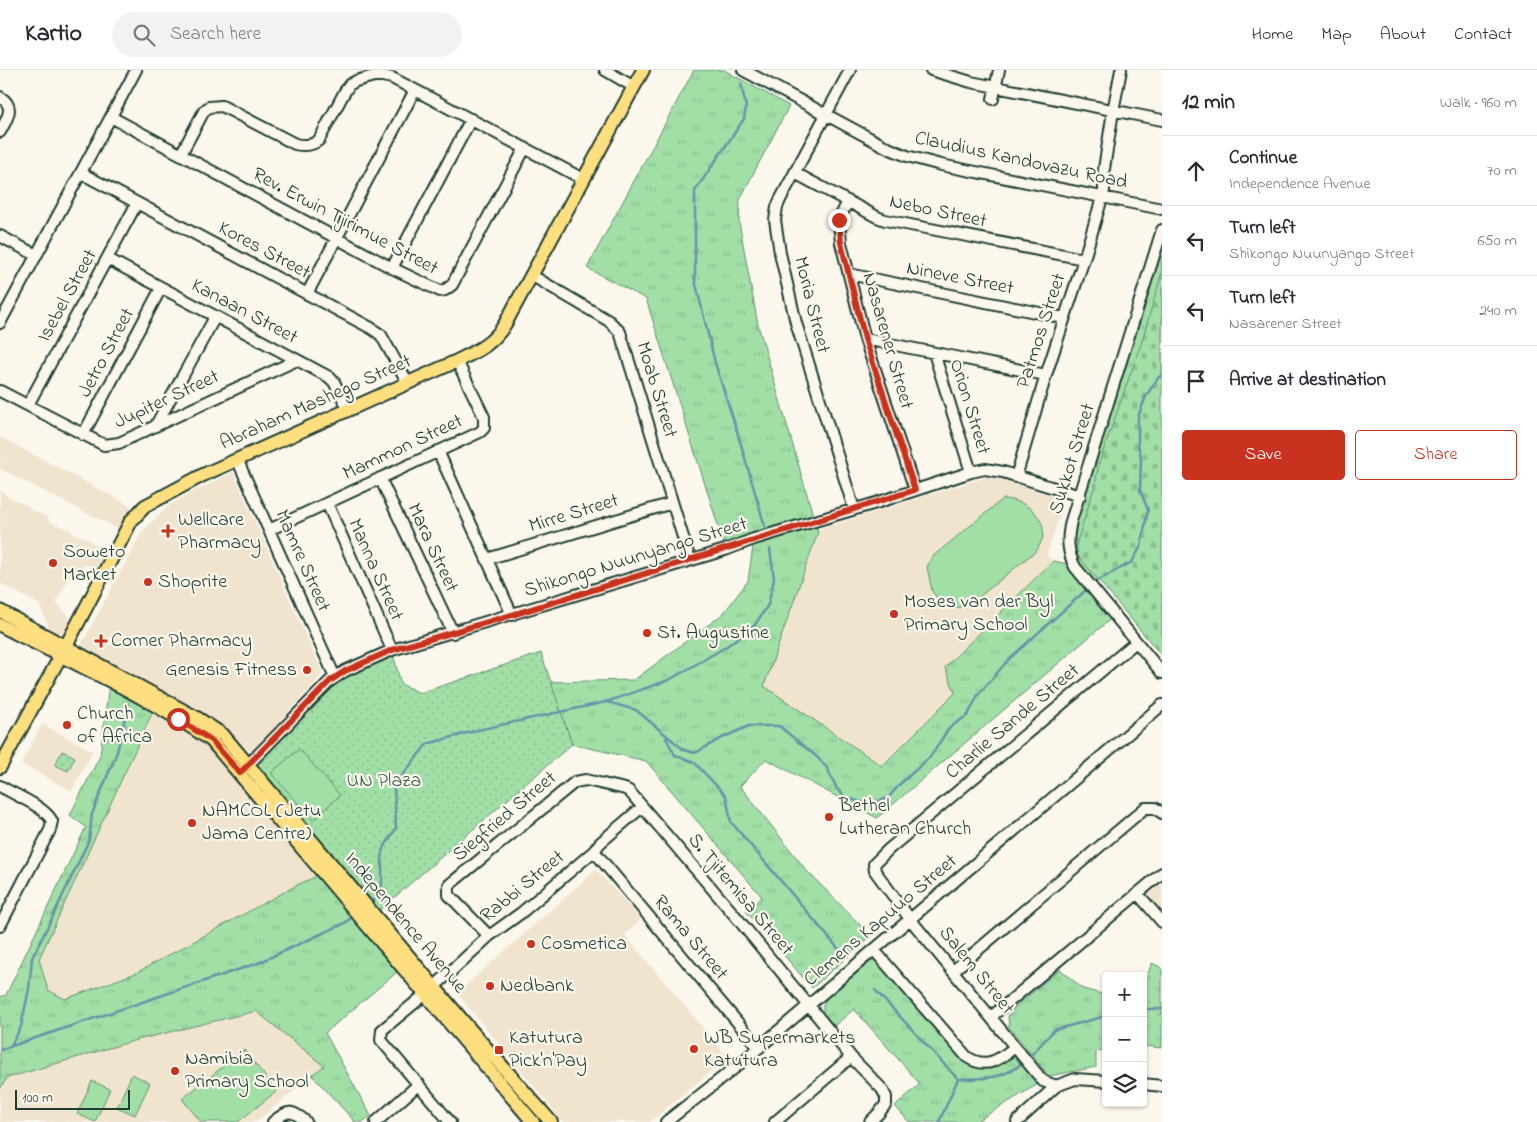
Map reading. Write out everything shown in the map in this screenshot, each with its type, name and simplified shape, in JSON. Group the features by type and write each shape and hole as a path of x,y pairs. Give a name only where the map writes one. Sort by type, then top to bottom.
{"main road":[{"name":"Abraham Mashego Street","path":"0,766 63,651 130,521 145,506 237,459 456,361 486,346 497,335 505,324 643,70"},
{"name":"Independence Avenue","path":"0,611 63,651"},
{"name":"Independence Avenue","path":"0,625 63,651 208,724 223,735 244,769 369,919 430,990 551,1122"},
{"name":"Independence Avenue","path":"430,990 533,1122"}],"street":[{"path":"0,323 3,309 36,255 112,118 136,70"},
{"path":"605,70 634,87"},
{"name":"Claudius Kandovazu Road","path":"742,70 888,148 907,156 978,173 1162,209"},
{"name":"Moria Street","path":"850,70 780,200 776,213 780,253 796,323 854,510"},
{"path":"931,70 952,77 1162,120"},
{"path":"993,99 999,70"},
{"name":"Patmos Street","path":"1016,477 1103,197 1105,184 1104,169 1121,70"},
{"path":"181,154 204,111 209,107 222,106 295,144 302,146 314,144 319,140 349,85 374,76 382,76 392,78 583,179"},
{"path":"307,294 415,90"},
{"path":"0,97 8,104 10,109 9,116 0,132"},
{"name":"Rev. Erwin Tjirimue Street","path":"112,118 392,268 434,290 440,291 449,288 525,148"},
{"path":"392,268 471,120"},
{"name":"Nebo Street","path":"795,172 848,202 885,220 1084,259"},
{"name":"Kores Street","path":"81,173 377,332 408,383"},
{"name":"Nasarener Street","path":"848,202 839,220 841,243 865,339 915,490"},
{"name":"Isebel Street","path":"28,405 137,203"},
{"name":"Sukkot Street","path":"1162,230 1068,532 1069,554 1078,572 1162,673"},
{"path":"0,236 36,255"},
{"name":"Kanaan Street","path":"108,259 331,379 349,410"},
{"name":"Nineve Street","path":"849,274 1064,318"},
{"name":"Moab Street","path":"531,275 609,321 620,332 690,560"},
{"name":"Jetro Street","path":"83,434 161,288"},
{"path":"156,425 215,317"},
{"path":"865,339 1046,376"},
{"name":"Orion Street","path":"934,353 971,472"},
{"name":"Jupiter Street","path":"0,391 108,446 297,360"},
{"name":"Mammon Street","path":"269,530 476,434 484,428 485,422 456,361"},
{"path":"438,451 512,615"},
{"name":"Mamre Street","path":"237,459 335,677"},
{"name":"Shikongo Nuunyango Street","path":"244,769 335,677 392,650 854,510 971,472 993,470 1080,496"},
{"name":"Mara Street","path":"380,478 453,633"},
{"name":"Manna Street","path":"327,503 392,650"},
{"name":"Mirre Street","path":"487,559 672,503"},
{"name":"Charlie Sande Street","path":"875,871 874,864 877,860 1136,642"},
{"name":"Clemens Kapuuo Street","path":"666,1122 758,1048 1162,705"},
{"name":"Siegfried Street","path":"489,936 449,895 449,885 575,782 586,780 625,789 642,807"},
{"path":"0,786 40,808 50,815 52,821 50,830 0,926"},
{"name":"Rabbi Street","path":"450,1122 381,1040 382,1030 430,990 489,936 521,913 594,851 600,843 642,807"},
{"name":"S. Tjitemisa Street","path":"642,807 851,1057 882,1089 886,1097 883,1108 870,1122"},
{"path":"953,971 1146,808 1155,808 1162,813"},
{"name":"Rama Street","path":"594,851 758,1048"},
{"name":"Salem Street","path":"875,871 910,919 1043,1081 1056,1086"},
{"path":"992,1017 1162,872"},
{"path":"1138,894 1162,922"},
{"path":"874,950 967,1057 976,1062 997,1061 1015,1047"},
{"path":"775,1122 851,1057"},
{"path":"1016,1122 1056,1086 1074,1078 1102,1081"},
{"path":"376,1122 419,1084"},
{"path":"1147,1084 1162,1086"},
{"path":"273,1122 285,1112 297,1114 306,1122"}],"shaded area":[{"name":"Soweto Market","path":"0,437 131,506 118,529 0,469"},
{"path":"233,472 323,674 252,753 221,725 80,647 142,532 165,509 179,499"},
{"name":"Moses van der Byl Primary School","path":"990,476 1059,498 1063,505 1047,555 1053,561 945,667 955,693 881,766 764,686 818,532 823,528"},
{"name":"Soweto Market","path":"0,491 9,498 27,505 30,510 48,517 50,522 69,529 72,533 88,539 95,545 103,546 108,554 102,567 84,565 80,571 74,568 56,602 69,617 70,622 68,630 62,636 58,637 50,632 40,605 0,583"},
{"name":"NAMCOL (Jetu Jama Centre)","path":"155,707 193,728 324,873 297,885 136,973 65,999 48,990 39,959"},
{"path":"42,724 93,751 72,791 21,764"},
{"path":"596,870 641,919 625,935 728,1057 650,1122 563,1122 457,993"},
{"path":"1162,881 1162,915 1150,901 1150,892"},
{"name":"Namibia Primary School","path":"256,1011 324,1066 256,1122 0,1122 0,1089 6,1078 133,1041"}],"green space":[{"path":"694,70 724,70 789,106 740,199 739,222 758,325 813,515 724,544 646,299 587,268"},
{"path":"1162,230 1162,375 1132,562 1091,584 1114,616 877,818 766,759 740,786 807,871 871,936 812,988 746,911 762,897 646,761 572,744 550,682 634,680 723,614 748,581 754,540 814,520 818,532 764,686 882,766 955,693 945,667 1053,561 1073,565 1067,542"},
{"path":"1162,272 1162,656 1078,556 1076,545 1095,485 1099,463 1142,341"},
{"path":"1003,499 1025,505 1037,515 1043,528 1043,536 1038,548 969,605 955,608 940,602 932,591 927,567 932,557"},
{"name":"UN Plaza","path":"392,650 401,684 420,693 541,653 572,744 374,915 248,765 330,681"},
{"path":"109,683 155,707 39,959 48,990 65,999 136,973 297,885 324,873 403,967 325,1033 371,1116 362,1122 355,1122 312,1075 324,1066 256,1011 133,1041 7,1078 0,1089 0,997 6,995 86,827 70,815 100,756"},
{"path":"299,749 340,795 313,820 271,773"},
{"path":"62,751 75,757 68,771 55,765"},
{"path":"879,955 967,1057 984,1063 1015,1047 1043,1081 975,1122 909,1122 895,1106 920,1084 854,1009 834,1026 823,1013 823,1005 827,998"},
{"path":"1152,963 1162,968 1162,1048 1147,1046 1147,976"},
{"path":"1060,969 1083,989 1102,994 1102,1050 1096,1051 1096,1067 1049,1076 1009,1027 1008,1016 1013,1009"},
{"path":"244,1050 277,1091 238,1122 201,1122 182,1099"},
{"path":"132,1074 150,1083 135,1115 117,1107"},
{"path":"92,1081 110,1089 95,1122 77,1114"}],"waterway":[{"path":"741,84 746,107 744,119 695,191 695,280 715,363 766,530"},
{"path":"1093,583 1132,562 1141,546 1148,510 1140,490 1141,457 1138,445 1138,417 1146,396 1162,375"},
{"path":"369,904 382,893 382,851 396,828 394,786 427,744 478,730 606,702 669,680 724,648 754,626 768,605 774,579 770,549"},
{"path":"607,702 636,710 684,750 695,753 749,726 779,726 817,757 827,768 837,789 845,797 860,802 873,803 888,798 901,783 930,757 949,728 968,715 978,695 1009,659 1085,591"},
{"path":"10,1047 21,1027 29,989 32,958 89,840 92,814 117,752 128,705"},
{"path":"666,738 675,755 694,762 726,796 731,822 841,952"},
{"path":"0,1050 258,963 345,923 354,915"},
{"path":"875,990 958,1079 992,1077 1008,1072 1022,1063"},
{"path":"1147,1009 1162,1009"},
{"path":"1032,1054 1054,1030 1102,1017"},
{"path":"939,1122 958,1079"}],"place":[{"name":"Wellcare Pharmacy","path":"168,531"},
{"name":"Soweto Market","path":"53,563"},
{"name":"Shoprite","path":"148,582"},
{"name":"Moses van der Byl Primary School","path":"894,614"},
{"name":"St. Augustine","path":"647,633"},
{"name":"Corner Pharmacy","path":"101,641"},
{"name":"Genesis Fitness","path":"307,670"},
{"name":"Church of Africa","path":"67,725"},
{"name":"Bethel Lutheran Church","path":"829,817"},
{"name":"NAMCOL (Jetu Jama Centre)","path":"192,823"},
{"name":"Cosmetica","path":"531,944"},
{"name":"Nedbank","path":"490,986"},
{"name":"WB Supermarkets Katutura","path":"694,1049"},
{"name":"Katutura Pick'n'Pay","path":"499,1050"},
{"name":"Namibia Primary School","path":"175,1071"}],"route":[{"path":"178,719 211,740 240,773 302,712 330,681 345,671 392,650 725,550 754,539 915,490 865,339 841,243 839,220"}]}
